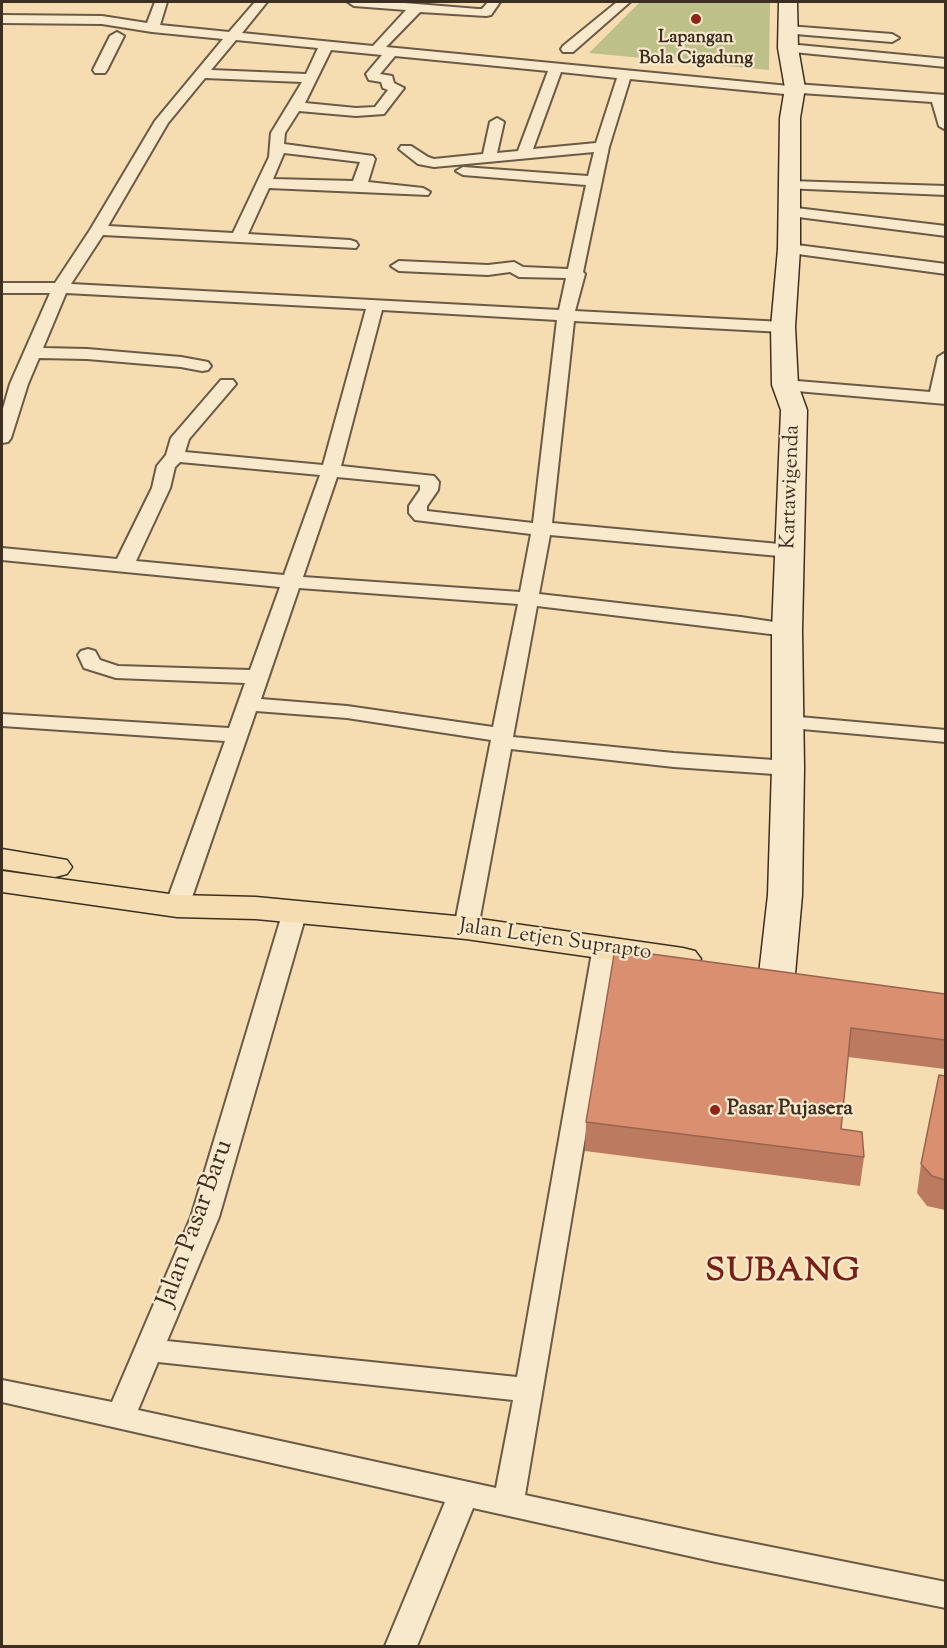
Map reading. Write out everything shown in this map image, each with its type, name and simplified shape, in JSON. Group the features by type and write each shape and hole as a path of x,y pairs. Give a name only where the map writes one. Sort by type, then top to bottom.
{"main road":[{"name":"Jalan Letjen Suprapto","path":"2,859 234,907 466,928 810,979"},
{"name":"Jalan Letjen Suprapto","path":"2,882 181,896"}],"street":[{"path":"152,28 161,2"},
{"path":"2,438 19,384 60,288 98,230 162,121 261,2"},
{"path":"354,2 393,4 416,9 440,6 482,13 486,12 494,2"},
{"path":"568,49 624,2"},
{"name":"Kartawigenda","path":"777,974 785,895 788,630 794,410 785,385 783,327 789,249 791,128 795,89 788,39 788,2"},
{"path":"376,50 416,9"},
{"path":"2,19 49,15 104,15 152,28 232,38 795,89 890,95 943,111"},
{"path":"100,70 111,36 120,29 152,28"},
{"path":"38,32 60,33"},
{"path":"788,39 892,38"},
{"path":"788,39 892,57 945,63"},
{"path":"239,238 276,157 278,133 311,78 326,46"},
{"path":"295,106 356,112 379,111 397,88 388,85 387,79 374,77 374,74 392,51"},
{"path":"890,95 892,57"},
{"path":"525,148 556,68"},
{"path":"201,74 311,78"},
{"path":"466,928 542,528 566,316 577,274 602,147 626,74"},
{"path":"489,158 497,122"},
{"path":"492,140 525,148 602,147"},
{"path":"278,147 368,159 359,186"},
{"path":"406,149 428,162 489,158 525,148"},
{"path":"452,170 595,181"},
{"path":"263,183 359,186 423,192"},
{"path":"789,198 945,192"},
{"path":"789,198 945,231"},
{"path":"98,230 350,245"},
{"path":"789,249 945,269"},
{"path":"399,266 488,270 514,267 519,272 577,274"},
{"path":"2,288 60,288 783,327"},
{"path":"181,896 331,469 375,306"},
{"path":"32,353 96,355 181,362 202,366"},
{"path":"785,385 941,399 945,357"},
{"path":"124,566 161,488 166,466 175,456 180,438 226,384"},
{"path":"175,456 331,469 427,480 430,482 429,490 418,506 418,513 422,516 518,528 542,528 790,551"},
{"path":"2,554 292,582 530,599 741,622 788,630"},
{"path":"88,655 91,664 116,672 259,676"},
{"path":"249,704 347,712 503,738 674,760 788,768"},
{"path":"2,720 238,735"},
{"path":"788,722 945,736"},
{"name":"Jalan Pasar Baru","path":"121,1416 205,1217 295,911"},
{"path":"508,1503 605,947"},
{"path":"149,1350 529,1390"},
{"path":"2,1391 717,1549 945,1595"},
{"path":"401,1647 464,1494"}],"green space":[{"name":"Lapangan Bola Cigadung","path":"640,2 770,2 769,70 589,53"}],"building":[{"name":"Pasar Pujasera","path":"615,949 945,994 945,1040 851,1028 841,1129 862,1132 864,1157 586,1122"},
{"path":"939,1075 945,1076 945,1180 932,1176 921,1164"}],"place":[{"name":"Lapangan Bola Cigadung","path":"696,19"},
{"name":"Pasar Pujasera","path":"715,1110"}],"district":[{"name":"SUBANG","path":"783,1274"}]}
